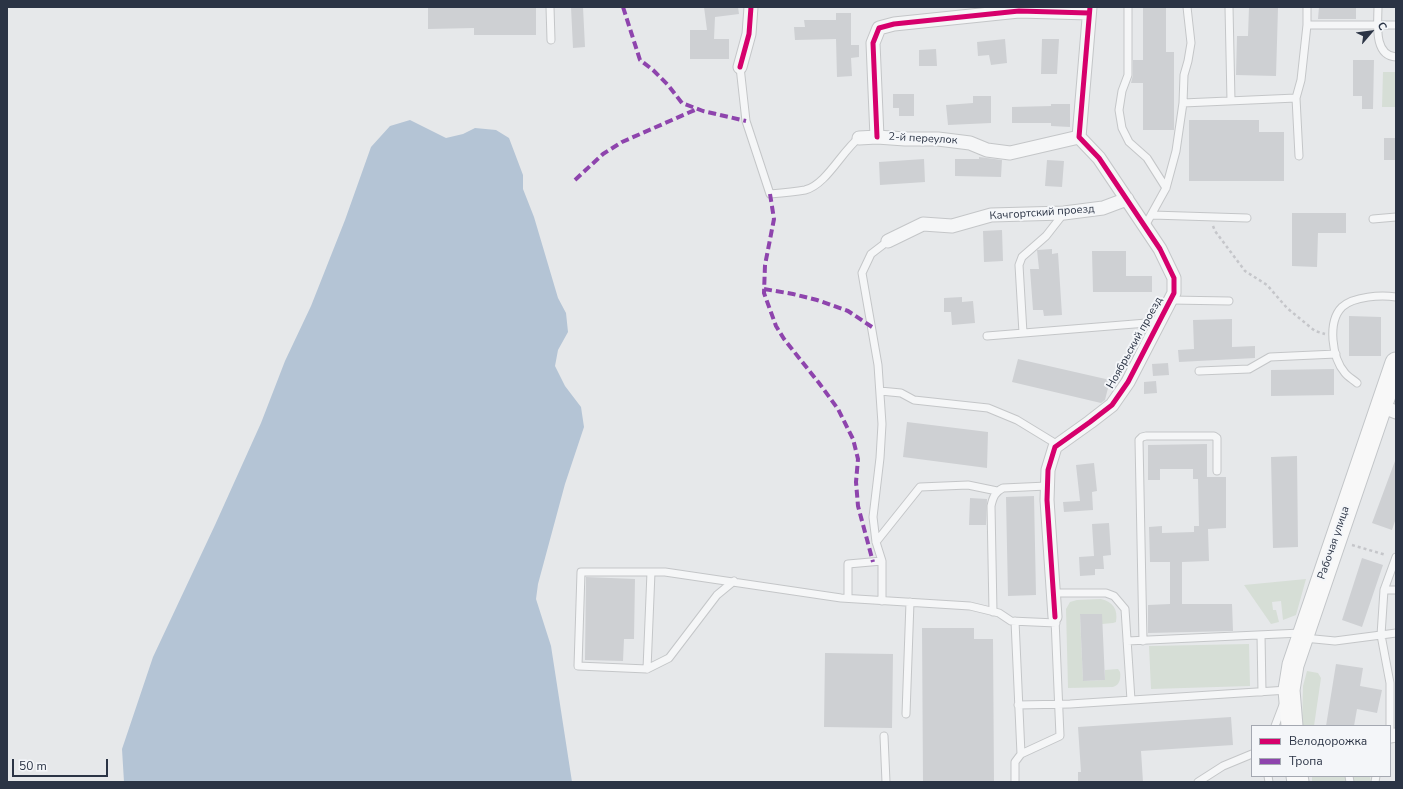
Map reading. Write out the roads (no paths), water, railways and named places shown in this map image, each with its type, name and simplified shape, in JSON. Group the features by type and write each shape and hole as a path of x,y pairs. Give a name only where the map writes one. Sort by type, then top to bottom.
{"main road":[{"name":"Рабочая улица","path":"1292,725 1289,690 1293,665 1302,636 1389,409 1396,363"}],"street":[{"path":"740,67 749,34 751,7"},
{"path":"877,137 873,43 879,28 894,24 1019,11 1089,10 1079,137"},
{"name":"2-й переулок","path":"859,138 877,137 938,139 970,143 987,150 1010,153 1079,137"},
{"name":"Ноябрьский проезд","path":"1058,445 1112,405 1128,382 1174,294 1174,278 1160,250 1149,220 1127,199 1099,158 1079,137"},
{"name":"Качгортский проезд","path":"888,241 924,224 952,226 991,215 1064,214 1102,208 1127,199"},
{"path":"1056,620 1046,500 1048,470 1058,445"}],"lane":[{"path":"550,7 551,40"},
{"path":"1128,7 1128,75 1122,91 1119,110 1122,128 1130,142 1147,158 1166,188"},
{"path":"1149,220 1166,188 1176,151 1184,74 1191,43 1187,7"},
{"path":"1229,7 1231,101"},
{"path":"1299,156 1296,98 1301,80 1307,25 1307,7"},
{"path":"1378,7 1377,36 1383,50 1391,57 1396,57"},
{"path":"1307,25 1396,25"},
{"path":"740,67 746,121 770,194 806,190 821,180 833,169 850,145 859,138"},
{"path":"1182,103 1296,98"},
{"path":"1023,333 1019,265 1022,257 1046,236 1064,214"},
{"path":"1149,220 1210,217 1247,218"},
{"path":"1373,219 1396,217"},
{"path":"882,600 882,561 876,542 873,517 880,458 882,424 880,391 878,365 862,273 871,254 888,241"},
{"path":"1357,383 1345,373 1336,354 1332,333 1335,316 1343,306 1356,300 1372,297 1396,297"},
{"path":"1171,300 1229,301"},
{"path":"987,336 1159,322"},
{"path":"1199,371 1249,369 1270,357 1336,354"},
{"path":"880,391 901,393 914,400 988,408 1016,420 1058,445"},
{"path":"1144,641 1139,440 1146,436 1214,436 1217,438 1217,471"},
{"path":"876,542 920,487 968,485 997,491"},
{"path":"993,612 991,506 993,498 997,491 1003,488 1047,486"},
{"path":"1390,725 1390,683 1381,635 1384,590 1396,558"},
{"path":"848,598 848,564 882,561"},
{"path":"734,582 717,595 669,658 647,669 578,666 581,572 665,572 848,598 970,606 999,613 1010,621 1056,620 1060,736 1021,754 1015,762 1015,782"},
{"path":"647,669 651,572"},
{"path":"1384,590 1396,590"},
{"path":"1053,593 1106,593 1114,596 1125,609 1131,700"},
{"path":"906,714 910,602"},
{"path":"1015,621 1021,754"},
{"path":"1127,641 1261,635 1302,636 1335,641 1396,633"},
{"path":"1261,635 1262,692"},
{"path":"1018,705 1059,704 1289,690 1275,725"},
{"path":"884,736 886,782"},
{"path":"1198,782 1223,766 1251,754"}],"water":[{"path":"410,120 446,138 463,134 475,128 496,130 509,138 523,175 523,189 534,217 558,298 566,313 568,332 558,350 555,366 565,386 581,407 584,427 565,484 538,584 536,599 551,646 572,782 124,782 122,749 153,657 261,423 285,361 311,306 345,220 371,147 390,126"}]}
